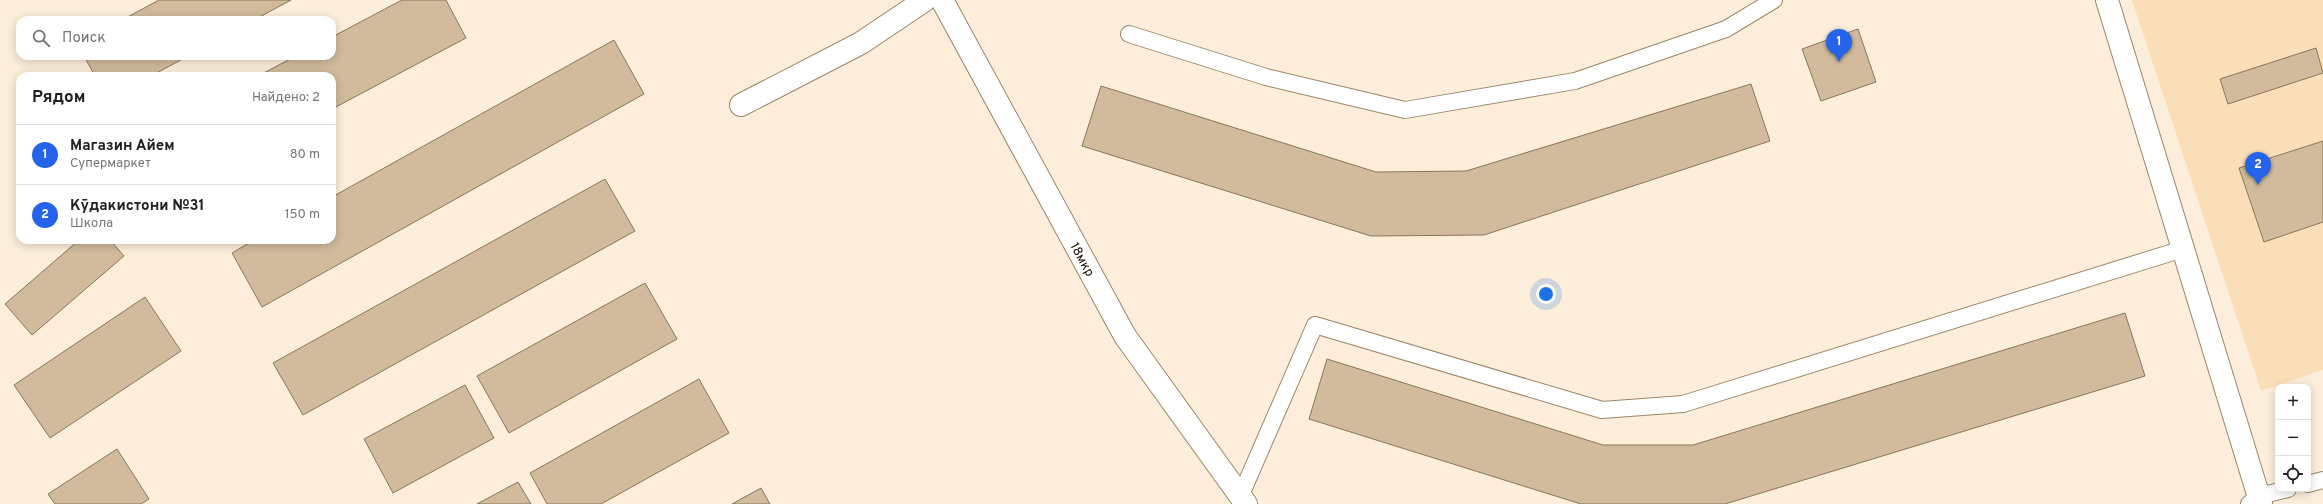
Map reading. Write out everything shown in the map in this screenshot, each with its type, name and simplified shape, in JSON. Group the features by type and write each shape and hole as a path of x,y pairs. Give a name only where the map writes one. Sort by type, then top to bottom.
{"street":[{"path":"741,105 861,43 925,0"},
{"name":"18мкр","path":"942,0 1125,336 1243,500"},
{"path":"2106,0 2183,249 2256,501"}],"lane":[{"path":"1129,34 1266,77 1405,110 1575,80 1726,29 1774,0"},
{"path":"1243,500 1315,325 1602,410 1683,404 2183,249"},
{"path":"2311,483 2323,480"},
{"path":"2256,501 2280,492"}],"shaded area":[{"path":"2132,0 2323,0 2323,370 2282,384 2275,384 2275,386 2261,391"}],"building":[{"path":"159,0 291,0 261,16 129,16"},
{"path":"402,0 446,0 466,38 336,107 336,72 266,72 288,60 336,60 336,35"},
{"path":"1858,29 1876,82 1821,101 1802,49"},
{"path":"614,40 644,94 262,307 232,253 247,244 336,244 336,195"},
{"path":"2316,48 2323,73 2228,104 2220,79"},
{"path":"86,60 181,60 158,72 93,72"},
{"path":"1751,84 1770,141 1484,235 1371,236 1082,146 1101,86 1376,172 1466,171"},
{"path":"2323,141 2323,222 2264,242 2239,168"},
{"path":"605,179 635,231 303,415 273,363"},
{"path":"74,244 114,244 124,256 32,335 5,304"},
{"path":"645,283 677,339 509,433 477,376"},
{"path":"145,297 181,351 50,438 14,385"},
{"path":"2125,313 2145,376 1725,504 1581,504 1309,419 1327,359 1603,445 1693,445"},
{"path":"699,379 729,433 601,504 547,504 530,473"},
{"path":"465,385 494,438 393,493 364,439"},
{"path":"117,449 149,499 141,504 55,504 48,494"},
{"path":"518,482 531,504 477,504"},
{"path":"761,488 770,504 732,504"}],"place":[{"name":"Магазин Айем","path":"1839,62"},
{"name":"Кӯдакистони №31","path":"2258,185"}]}
